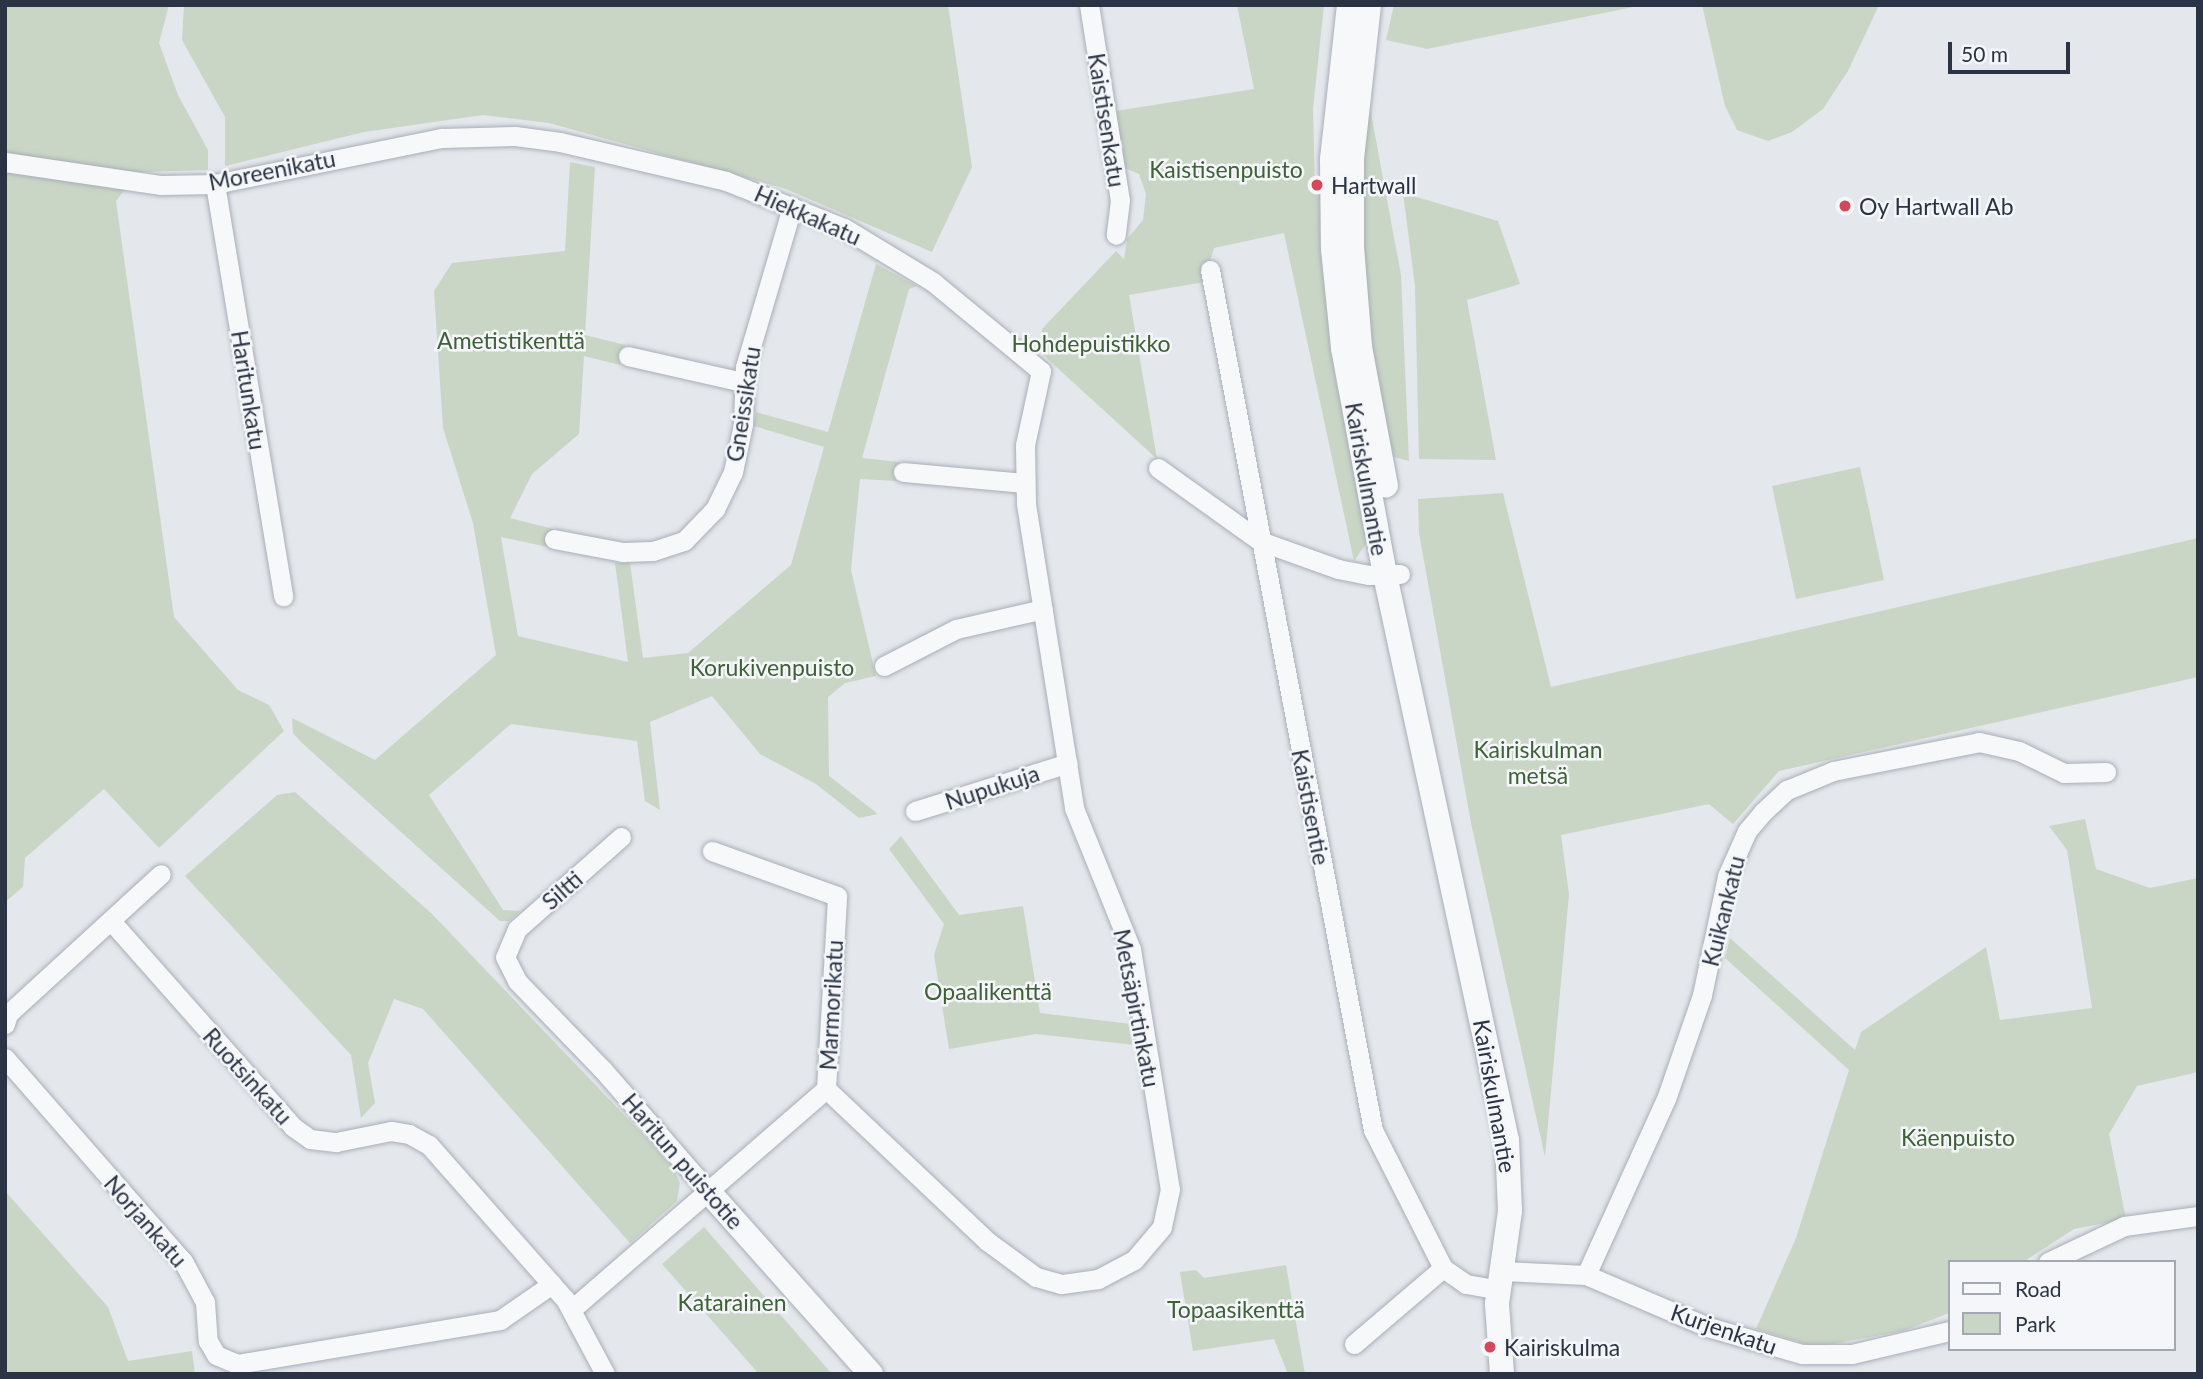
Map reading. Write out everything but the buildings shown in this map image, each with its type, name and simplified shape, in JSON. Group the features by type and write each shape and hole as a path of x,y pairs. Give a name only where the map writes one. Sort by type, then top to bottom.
{"street":[{"name":"Kaistisenkatu","path":"1089,5 1120,200 1116,235"},
{"name":"Kairiskulmantie","path":"1349,5 1332,160 1333,249 1343,348 1393,574 1452,817 1468,944 1507,1140 1510,1211 1496,1339 1502,1374"},
{"name":"Kairiskulmantie","path":"1369,5 1352,159 1352,247 1360,347 1393,574"},
{"name":"Moreenikatu","path":"5,162 161,184 215,184 416,142 493,136 538,139"},
{"name":"Hiekkakatu","path":"538,139 705,175 844,229 909,266 1041,370"},
{"name":"Haritunkatu","path":"215,184 283,596"},
{"name":"Gneissikatu","path":"554,539 639,552 669,547 696,531 729,484 743,424 742,382 792,207"},
{"name":"Kaistisentie","path":"1210,270 1373,1130 1443,1268"},
{"path":"628,356 742,382"},
{"name":"Metsäpirtinkatu","path":"826,1089 987,1241 1036,1277 1061,1284 1098,1279 1134,1260 1154,1240 1167,1215 1170,1189 1131,949 1082,834 1024,483 1025,445 1041,370"},
{"path":"1158,468 1260,541 1338,569 1393,574"},
{"path":"903,472 1024,483"},
{"path":"884,666 956,629 1043,609"},
{"name":"Kuikankatu","path":"1586,1275 1666,1098 1702,995 1727,876 1747,831 1763,813 1787,790 1833,771 1979,742 2019,751 2064,773 2081,776 2106,772"},
{"name":"Nupukuja","path":"915,811 1068,762"},
{"name":"Siltti","path":"506,947 517,929 621,837"},
{"name":"Marmorikatu","path":"708,1191 826,1089 837,896 712,851"},
{"path":"5,1024 8,1014 161,874"},
{"name":"Ruotsinkatu","path":"111,921 293,1127 310,1139 336,1142 391,1131 429,1145 563,1297 605,1374"},
{"name":"Haritun puistotie","path":"506,947 507,967 517,981 603,1070 871,1374"},
{"name":"Norjankatu","path":"5,1058 183,1261 205,1302 208,1341 216,1355 237,1364 500,1320 563,1297 708,1191"},
{"path":"2052,1260 2124,1226 2198,1216"},
{"path":"1354,1344 1443,1268 1466,1284 1501,1281"},
{"name":"Kurjenkatu","path":"1501,1281 1586,1275 1708,1326 1802,1354 1852,1354 1948,1331"}],"green space":[{"path":"5,5 169,5 159,43 178,95 208,150 208,170 139,172 116,201 174,617 238,690 269,705 284,731 159,848 104,789 25,858 23,887 5,902"},
{"path":"184,5 948,5 972,167 932,252 786,189 549,123 483,115 364,132 225,166 225,117 182,40"},
{"name":"Kaistisenpuisto","path":"1237,5 1324,5 1313,109 1315,191 1322,194 1335,375 1368,541 1354,561 1284,233 1214,248 1204,282 1129,295 1157,459 1040,352 1042,329 1116,251 1124,259 1127,239 1143,220 1146,194 1139,174 1125,168 1116,111 1254,89"},
{"path":"1394,5 1643,5 1427,49 1386,40"},
{"path":"1702,5 1879,5 1848,71 1823,109 1792,132 1768,141 1737,130 1725,106"},
{"path":"1370,108 1401,275 1409,461 1394,457 1388,447 1373,374 1358,233 1362,110"},
{"name":"Korukivenpuisto","path":"570,162 595,167 585,335 625,345 620,365 584,356 579,434 532,474 510,518 553,529 548,547 501,537 518,636 628,662 615,563 630,563 643,658 688,653 791,565 824,447 754,426 756,412 828,432 876,264 917,286 909,289 862,458 899,462 896,481 860,479 851,570 876,676 845,683 828,697 829,776 878,814 859,818 816,784 760,754 712,696 650,722 660,810 645,801 637,741 511,724 429,795 503,910 520,911 509,921 500,921 302,743 293,733 292,718 375,760 496,655 473,523 443,428 434,291 452,263 565,251"},
{"path":"1403,193 1498,221 1520,284 1467,300 1496,460 1419,459 1415,286"},
{"path":"1860,467 1884,580 1796,599 1772,486"},
{"name":"Kairiskulman metsä","path":"1503,493 1551,687 2198,538 2198,677 1779,771 1733,824 1709,804 1561,835 1569,894 1545,1157 1471,823 1419,533 1418,499"},
{"path":"295,792 432,914 672,1165 680,1183 677,1201 630,1243 423,1009 394,999 368,1063 375,1103 361,1118 351,1055 185,876 277,795"},
{"name":"Käenpuisto","path":"2085,819 2096,869 2150,888 2198,878 2198,1072 2137,1086 2109,1134 2126,1219 2074,1229 2026,1260 1948,1260 1948,1313 1903,1331 1816,1347 1756,1329 1796,1238 1849,1070 1725,958 1730,938 1855,1050 1861,1032 1986,947 2000,1020 2092,1008 2067,850 2049,826"},
{"name":"Opaalikenttä","path":"901,836 959,915 1023,906 1040,1013 1131,1024 1135,1045 1036,1034 949,1049 934,955 944,924 889,849"},
{"path":"5,1191 108,1307 128,1361 192,1351 195,1374 5,1374"},
{"name":"Katarainen","path":"704,1227 832,1374 759,1374 662,1264"},
{"name":"Topaasikenttä","path":"1286,1265 1305,1374 1288,1374 1274,1339 1193,1351 1180,1272 1196,1270 1204,1278"}],"place":[{"name":"Hartwall","path":"1317,185"},
{"name":"Oy Hartwall Ab","path":"1845,206"},
{"name":"Kairiskulma","path":"1490,1347"}],"park label":[{"name":"Ametistikenttä","path":"511,340"},
{"name":"Hohdepuistikko","path":"1091,343"}]}
